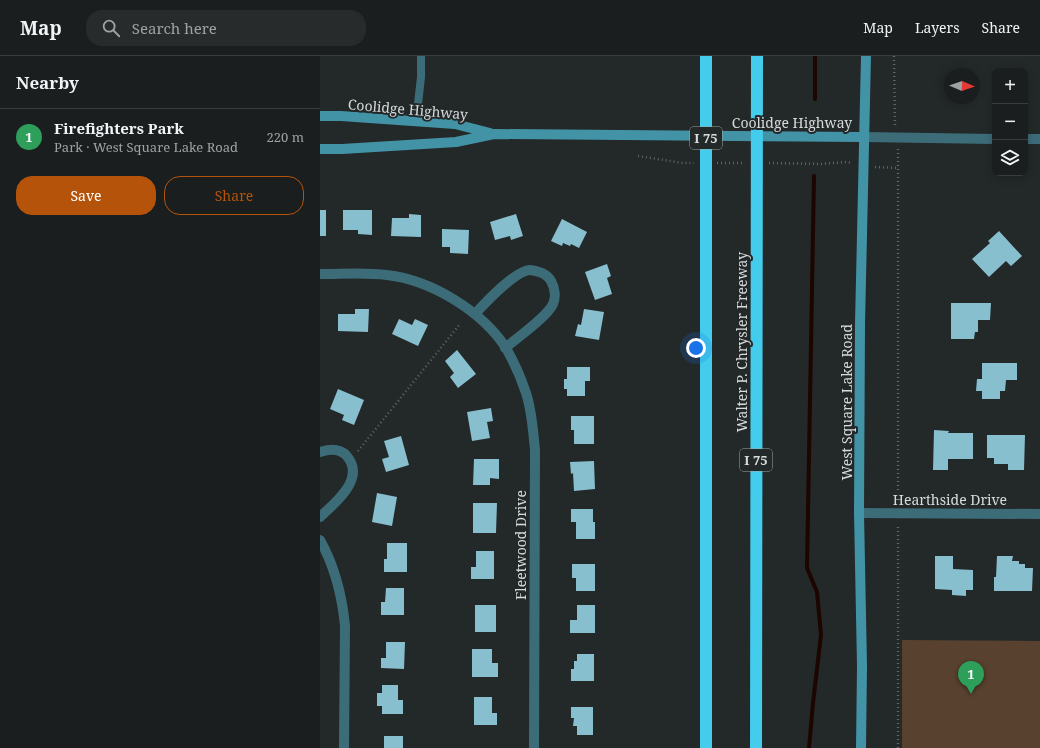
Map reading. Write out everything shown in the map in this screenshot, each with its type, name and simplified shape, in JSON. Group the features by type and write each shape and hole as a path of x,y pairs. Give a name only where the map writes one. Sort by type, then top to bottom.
{"highway":[{"name":"I 75","path":"706,56 706,748"},
{"name":"Walter P. Chrysler Freeway","path":"756,748 757,56"}],"main road":[{"name":"West Square Lake Road","path":"861,748 862,666 859,513 860,324 866,56"},
{"name":"Coolidge Highway","path":"320,116 341,116 455,124 494,134"},
{"name":"Coolidge Highway","path":"320,149 456,142 494,134 864,137"}],"street":[{"name":"Coolidge Highway","path":"864,137 992,139"},
{"path":"1028,139 1040,139"},
{"path":"475,314 516,276 530,270 540,272 550,278 554,287 555,297 549,311 505,348"},
{"name":"Fleetwood Drive","path":"320,274 388,275 422,283 441,292 456,300 475,314 492,331 505,348 518,371 526,393 533,428 535,450 534,748"},
{"path":"320,452 334,449 341,451 346,456 353,468 353,476 347,489 320,517"},
{"name":"Hearthside Drive","path":"859,513 1040,514"},
{"path":"320,540 335,574 343,607 345,626 344,748"}],"lane":[{"path":"416,122 421,77 421,56"}],"path":[{"path":"894,56 895,124"},
{"path":"898,150 898,504"},
{"path":"638,156 706,166 757,166 846,162"},
{"path":"880,167 898,168"},
{"path":"358,451 460,324"},
{"path":"898,522 898,748"}],"shaded area":[{"path":"902,640 1040,641 1040,748 902,748"}],"building":[{"path":"320,210 326,210 326,236 320,236"},
{"path":"343,210 372,210 372,235 358,234 358,230 343,230"},
{"path":"409,214 421,215 421,237 391,236 392,218 409,218"},
{"path":"516,214 523,236 511,240 510,236 495,240 490,222"},
{"path":"562,219 587,232 579,248 571,244 570,246 563,243 562,246 551,241"},
{"path":"442,229 469,230 468,254 450,253 450,247 442,247"},
{"path":"999,231 1022,256 1011,266 1006,261 989,277 972,259 990,243 988,241"},
{"path":"607,264 611,276 607,278 612,294 595,300 585,272"},
{"path":"951,303 991,303 990,320 978,320 978,332 975,332 974,339 951,339"},
{"path":"355,309 369,309 368,332 338,331 338,314 355,314"},
{"path":"584,309 604,312 599,340 575,336 578,324 581,325"},
{"path":"399,319 412,325 415,319 428,325 418,346 392,334"},
{"path":"457,350 476,374 458,388 450,377 454,373 445,361"},
{"path":"982,363 1017,363 1017,380 1006,380 1005,391 1000,391 1000,399 982,399 982,391 976,391 977,379 982,379"},
{"path":"567,367 590,367 590,381 585,381 585,396 567,396 567,389 564,389 564,379 567,379"},
{"path":"338,389 364,400 354,425 342,420 344,415 330,409"},
{"path":"491,408 493,421 487,422 490,438 472,441 467,412"},
{"path":"571,416 594,416 594,444 574,444 574,430 571,430"},
{"path":"934,430 949,431 948,433 973,433 973,459 948,459 948,470 933,470"},
{"path":"987,435 1025,435 1024,470 1008,470 1008,464 994,464 994,458 987,458"},
{"path":"401,436 409,465 386,472 382,459 389,457 384,441"},
{"path":"474,459 499,459 499,479 490,478 490,485 473,485"},
{"path":"594,461 595,489 574,491 573,473 571,474 570,462"},
{"path":"377,493 397,497 392,526 372,522"},
{"path":"473,503 497,503 496,533 473,533"},
{"path":"571,509 593,509 595,539 576,539 576,522 571,522"},
{"path":"387,543 407,543 407,572 384,572 384,559 387,559"},
{"path":"476,551 494,551 494,579 471,579 471,567 476,567"},
{"path":"935,556 953,556 953,569 973,570 973,590 966,590 966,596 952,595 952,590 935,589"},
{"path":"997,556 1013,556 1012,561 1019,561 1019,564 1025,564 1025,568 1033,568 1032,591 994,591"},
{"path":"572,564 595,564 595,591 576,591 576,578 572,578"},
{"path":"386,588 404,588 404,615 381,615 381,602 385,602"},
{"path":"475,605 496,605 496,632 475,632"},
{"path":"577,605 595,605 595,633 570,633 570,620 577,620"},
{"path":"386,642 405,642 404,669 381,668 381,658 386,658"},
{"path":"472,649 492,649 492,663 498,663 498,677 472,677"},
{"path":"577,654 594,654 594,681 571,681 571,669 574,669 574,661 577,661"},
{"path":"382,685 398,685 398,700 403,700 403,714 382,714 382,706 377,706 377,693 382,693"},
{"path":"474,697 492,697 492,713 497,713 497,725 474,725"},
{"path":"571,707 593,707 593,735 577,735 577,726 573,726 574,718 571,718"},
{"path":"384,736 403,736 403,748 384,748"}],"waterway":[{"path":"815,56 815,99"},
{"path":"809,748 821,635 817,592 807,568 814,176"}],"place":[{"name":"Firefighters Park","path":"971,694"}]}
